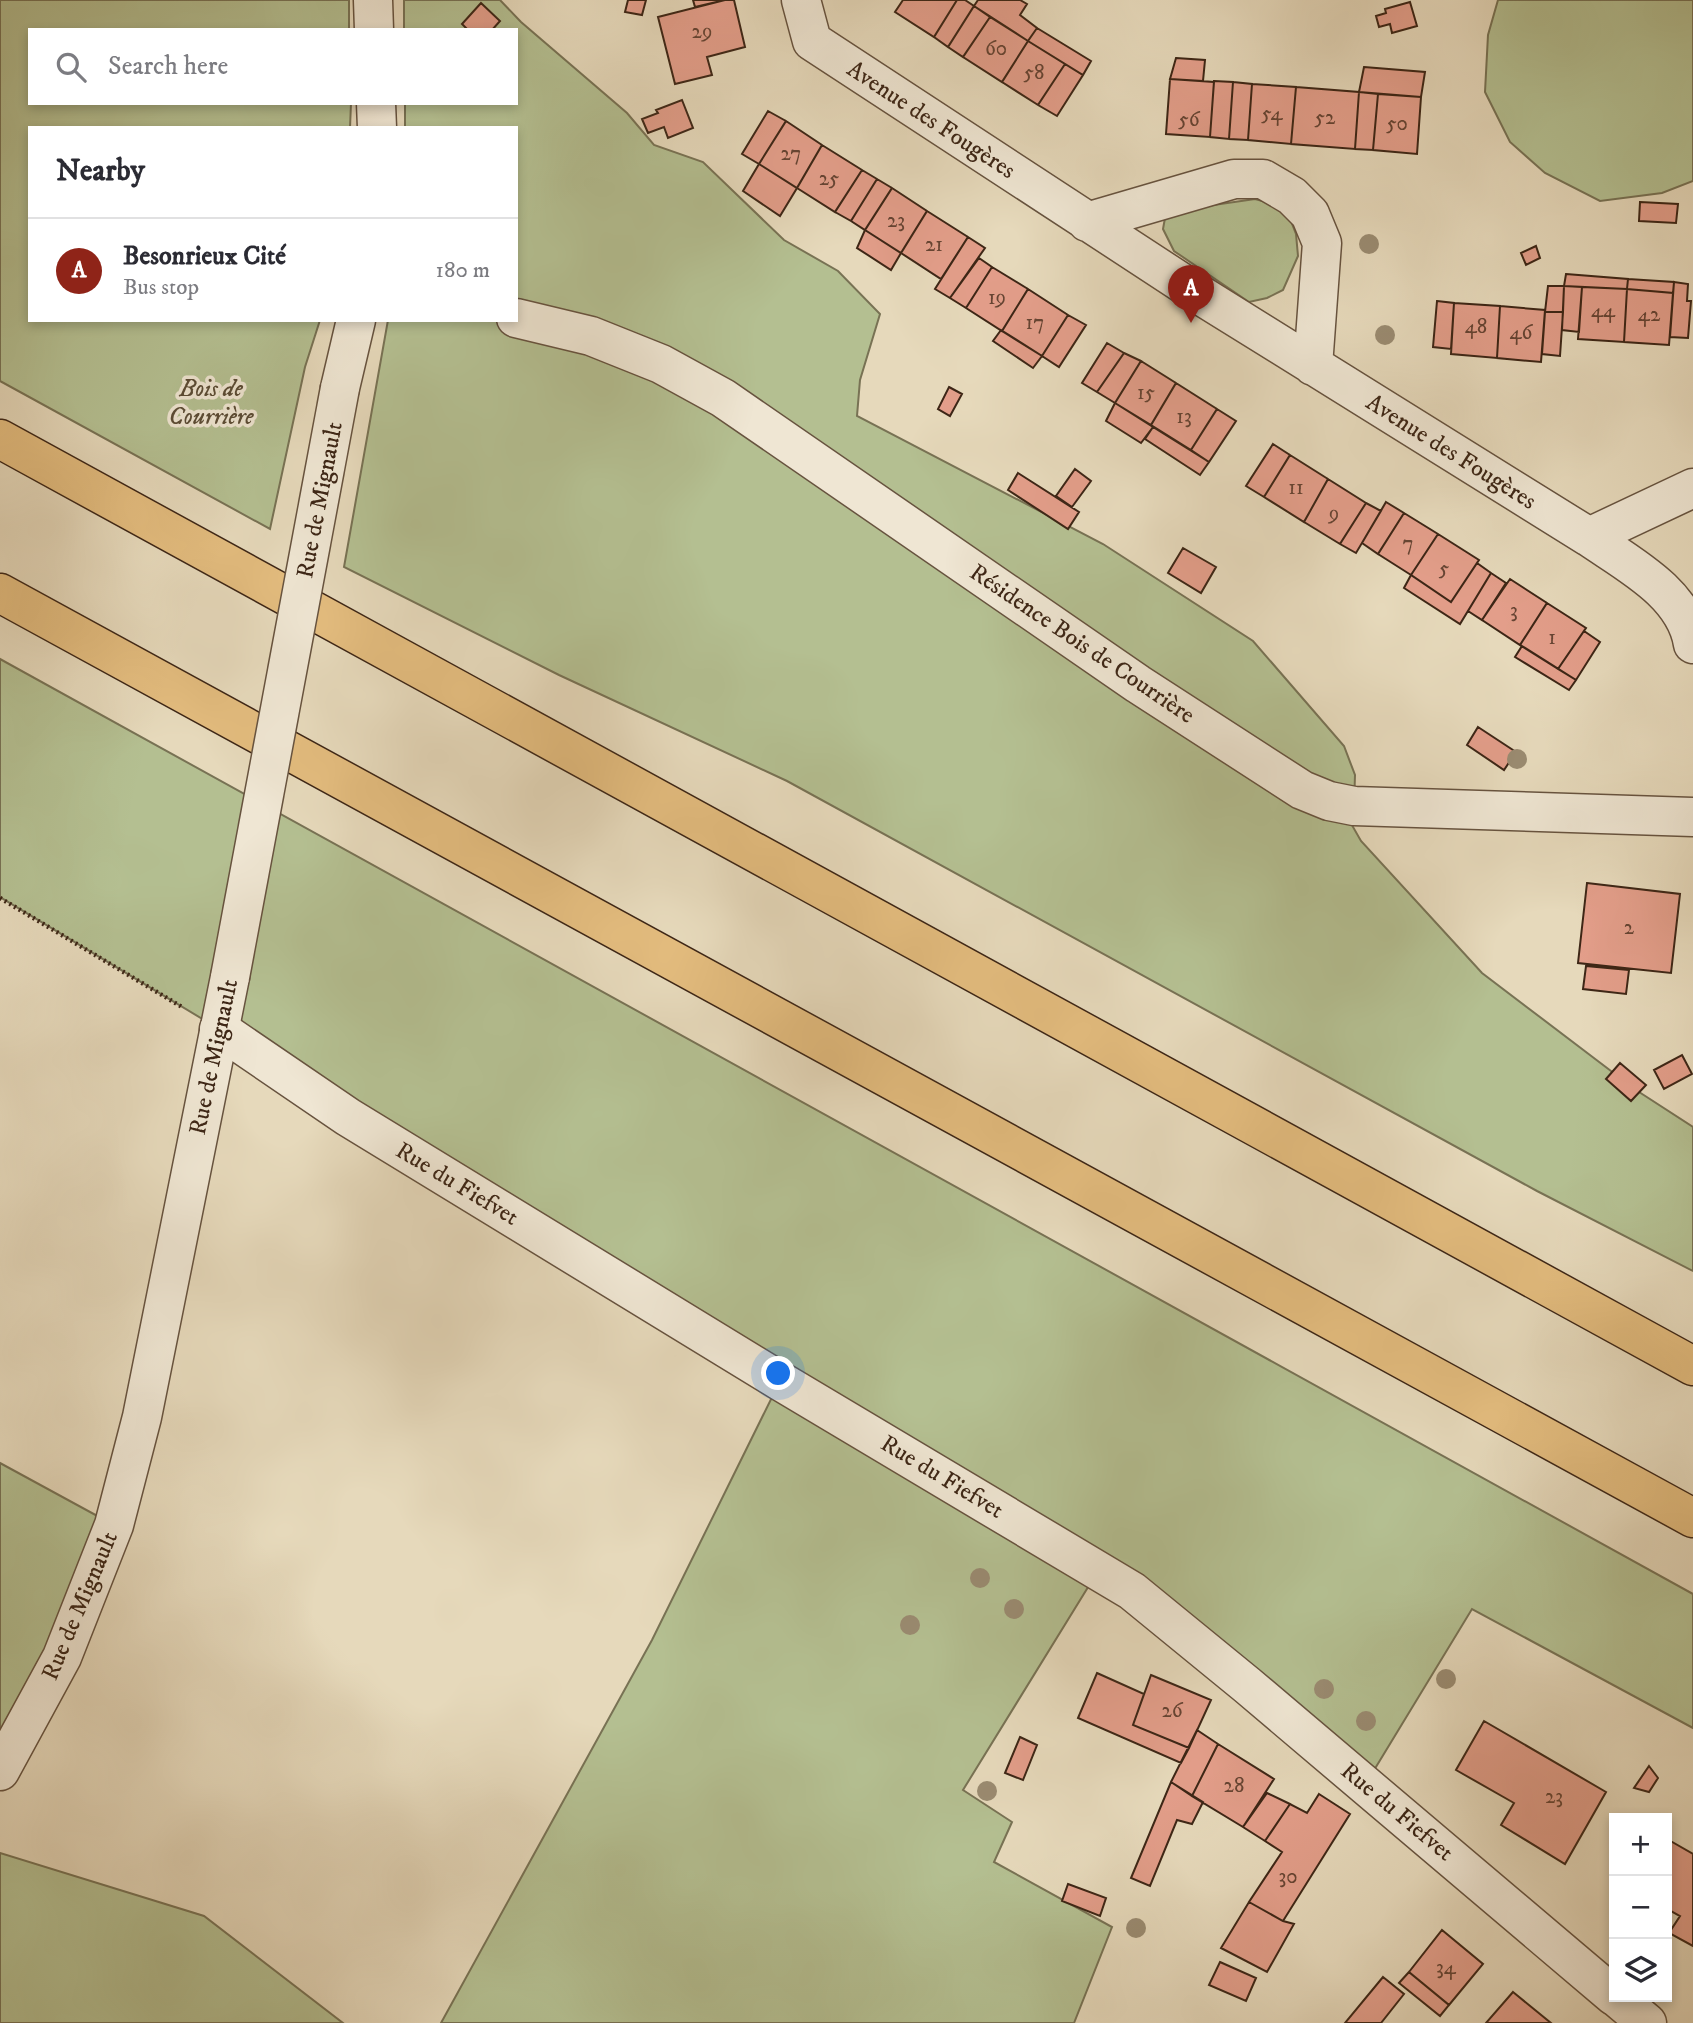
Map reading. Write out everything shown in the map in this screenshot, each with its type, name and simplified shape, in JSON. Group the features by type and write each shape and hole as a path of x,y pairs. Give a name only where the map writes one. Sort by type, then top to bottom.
{"highway":[{"path":"0,439 1693,1366"},
{"path":"0,593 1693,1518"}],"street":[{"path":"373,0 374,28"},
{"name":"Avenue des Fougères","path":"801,0 812,41 1087,222 1589,537 1644,575 1681,611 1693,644"},
{"path":"376,105 377,126"},
{"path":"1087,222 1234,179 1263,179 1292,196 1311,214 1322,243 1313,366"},
{"name":"Résidence Bois de Courrière","path":"518,318 590,336 661,364 723,398 1138,684 1302,790 1329,802 1354,806 1693,817"},
{"name":"Rue de Mignault","path":"0,1771 62,1657 114,1525 142,1417 230,977 356,322"},
{"path":"1589,537 1693,488"},
{"name":"Rue du Fiefvet","path":"219,1029 348,1117 769,1374 1132,1591 1609,1991"},
{"name":"Rue du Fiefvet","path":"1622,2002 1647,2023"}],"path":[{"path":"0,898 219,1029"}],"green space":[{"name":"Bois de Courrière","path":"0,0 349,0 349,28 28,28 28,105 351,105 350,126 28,126 28,322 319,322 305,367 270,529 0,381"},
{"path":"404,0 500,0 521,22 627,113 654,145 703,162 784,240 838,271 880,314 860,380 857,416 1103,544 1253,641 1344,746 1355,775 1354,806 1349,820 1361,841 1482,973 1636,1090 1693,1127 1693,1271 1537,1191 787,781 559,675 344,567 388,322 518,322 518,126 405,126 405,105 518,105 518,28 404,28"},
{"path":"1498,0 1693,0 1693,181 1662,193 1600,201 1545,173 1510,142 1485,92 1488,35"},
{"path":"1255,199 1273,204 1289,216 1296,234 1298,256 1283,290 1267,298 1249,302 1174,251 1163,229 1165,218 1179,210"},
{"path":"0,659 1693,1594 1693,1728 1472,1609 1365,1785 1098,1571 963,1790 1012,1822 994,1862 1112,1927 1074,2023 441,2023 652,1640 780,1381 219,1029 0,897"},
{"path":"0,1463 114,1525 0,1771"},
{"path":"0,1853 204,1916 343,2023 0,2023"}],"building":[{"path":"628,0 646,0 642,15 625,12"},
{"path":"693,0 725,0 695,7"},
{"path":"734,0 745,47 707,57 712,75 675,84 658,17"},
{"path":"903,0 957,0 934,37 895,12"},
{"path":"957,0 965,0 974,6 948,47 934,37"},
{"path":"978,0 1020,0 1027,4 1020,15 1037,28 1028,41 974,6"},
{"path":"1410,2 1417,26 1392,33 1390,24 1379,27 1376,16 1386,13 1385,9"},
{"path":"481,3 500,21 494,28 466,28 462,24"},
{"path":"974,6 990,17 963,57 948,47"},
{"path":"990,17 1028,41 1002,82 963,57"},
{"path":"1037,28 1091,61 1083,75 1028,41"},
{"path":"1028,41 1065,64 1038,105 1002,82"},
{"path":"1176,58 1205,60 1203,81 1170,79"},
{"path":"1065,64 1083,75 1057,116 1038,105"},
{"path":"1364,67 1425,72 1421,97 1359,92"},
{"path":"1170,79 1214,82 1210,137 1166,134"},
{"path":"1214,81 1233,82 1229,139 1210,137"},
{"path":"1233,82 1252,84 1248,140 1229,139"},
{"path":"1252,84 1296,87 1291,144 1248,140"},
{"path":"1296,87 1359,92 1355,149 1291,144"},
{"path":"1359,92 1378,94 1373,150 1355,149"},
{"path":"1378,94 1421,97 1417,154 1373,150"},
{"path":"682,100 693,128 668,138 664,127 648,133 642,119 658,113 656,110"},
{"path":"768,111 786,121 759,164 742,154"},
{"path":"786,121 822,145 797,188 759,164"},
{"path":"822,145 862,170 835,212 797,188"},
{"path":"759,164 797,188 780,216 743,191"},
{"path":"862,170 877,179 851,221 835,212"},
{"path":"877,179 892,188 865,230 851,221"},
{"path":"892,188 927,211 901,253 865,230"},
{"path":"1640,202 1678,204 1676,223 1639,221"},
{"path":"927,211 968,237 941,279 901,253"},
{"path":"865,230 901,253 891,270 857,248"},
{"path":"968,237 985,248 950,298 935,289"},
{"path":"1536,246 1540,258 1526,265 1521,253"},
{"path":"979,258 992,267 966,308 950,298"},
{"path":"992,267 1028,289 1002,331 966,308"},
{"path":"1566,274 1628,279 1627,289 1564,286"},
{"path":"1628,279 1674,282 1673,293 1627,289"},
{"path":"1674,282 1688,284 1687,301 1691,301 1688,338 1670,337"},
{"path":"1548,286 1564,286 1563,312 1545,312"},
{"path":"1564,286 1582,287 1579,332 1562,330"},
{"path":"1582,287 1627,289 1624,342 1578,339"},
{"path":"1028,289 1068,315 1042,356 1002,331"},
{"path":"1627,289 1673,293 1669,345 1624,342"},
{"path":"1437,301 1454,303 1451,349 1433,347"},
{"path":"1454,303 1500,306 1497,358 1451,354"},
{"path":"1500,306 1545,310 1541,362 1497,358"},
{"path":"1545,312 1563,312 1560,356 1542,354"},
{"path":"1068,315 1086,325 1059,367 1042,356"},
{"path":"1001,330 1042,356 1033,368 993,341"},
{"path":"1107,343 1124,353 1097,392 1082,383"},
{"path":"1124,353 1141,361 1115,403 1097,392"},
{"path":"1141,361 1176,383 1151,425 1115,403"},
{"path":"1176,383 1217,409 1191,450 1151,425"},
{"path":"949,387 962,394 950,416 938,409"},
{"path":"1115,403 1153,427 1141,443 1106,421"},
{"path":"1217,409 1236,421 1209,462 1191,450"},
{"path":"1153,427 1209,462 1200,475 1145,439"},
{"path":"1273,444 1290,455 1264,497 1246,486"},
{"path":"1290,455 1328,479 1304,522 1264,497"},
{"path":"1075,469 1091,481 1072,507 1056,496"},
{"path":"1018,473 1079,512 1068,529 1008,490"},
{"path":"1328,479 1366,503 1340,544 1304,522"},
{"path":"1386,502 1404,513 1378,554 1362,543"},
{"path":"1366,503 1381,511 1356,553 1340,544"},
{"path":"1404,513 1438,534 1411,575 1378,554"},
{"path":"1438,534 1479,560 1451,602 1411,575"},
{"path":"1183,548 1216,567 1201,593 1168,573"},
{"path":"1477,563 1491,573 1460,624 1404,588 1411,575 1451,602"},
{"path":"1491,573 1506,583 1482,620 1468,611"},
{"path":"1510,579 1547,603 1520,645 1482,620"},
{"path":"1547,603 1586,628 1558,669 1520,645"},
{"path":"1584,631 1600,642 1576,680 1558,669"},
{"path":"1522,646 1576,680 1569,690 1515,657"},
{"path":"1478,727 1516,752 1504,770 1467,745"},
{"path":"1587,883 1680,894 1671,973 1578,963"},
{"path":"1586,966 1629,970 1626,994 1583,989"},
{"path":"1682,1055 1692,1074 1664,1089 1654,1070"},
{"path":"1620,1063 1646,1085 1631,1101 1606,1079"},
{"path":"1097,1673 1144,1694 1133,1725 1189,1748 1181,1763 1078,1718"},
{"path":"1151,1675 1211,1700 1189,1748 1133,1725"},
{"path":"1484,1721 1606,1792 1565,1864 1501,1825 1514,1803 1456,1770"},
{"path":"1197,1730 1218,1744 1192,1796 1171,1782"},
{"path":"1020,1737 1037,1745 1023,1780 1005,1773"},
{"path":"1218,1744 1274,1779 1243,1827 1192,1796"},
{"path":"1649,1766 1658,1778 1649,1792 1634,1788"},
{"path":"1171,1782 1203,1802 1192,1824 1177,1820 1150,1886 1131,1878"},
{"path":"1267,1793 1290,1804 1265,1841 1243,1827"},
{"path":"1319,1794 1350,1814 1283,1921 1249,1902 1282,1852 1265,1841 1290,1804 1307,1813"},
{"path":"1672,1842 1693,1854 1693,1946 1672,1935 1672,1928 1680,1916 1672,1912"},
{"path":"1068,1884 1106,1898 1100,1916 1062,1901"},
{"path":"1249,1902 1283,1921 1294,1924 1267,1972 1221,1948"},
{"path":"1442,1930 1483,1964 1449,2005 1409,1972"},
{"path":"1220,1962 1256,1978 1246,2001 1209,1985"},
{"path":"1409,1972 1449,2005 1440,2016 1399,1983"},
{"path":"1383,1977 1404,1994 1381,2023 1345,2023"},
{"path":"1513,1992 1551,2023 1486,2023"}],"place":[{"name":"Besonrieux Cité","path":"1191,323"}]}
